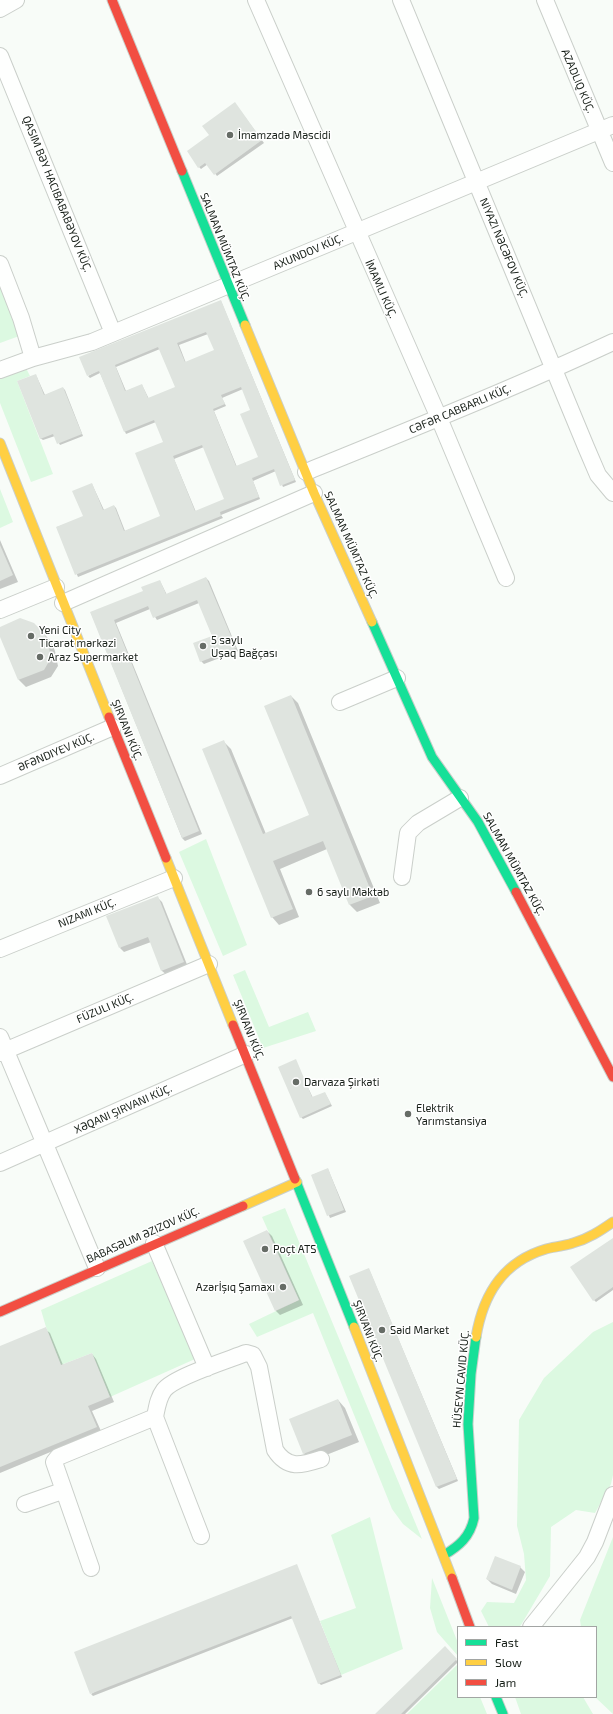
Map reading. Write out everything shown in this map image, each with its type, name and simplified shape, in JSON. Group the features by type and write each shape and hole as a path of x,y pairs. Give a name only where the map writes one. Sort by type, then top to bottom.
{"street":[{"path":"0,9 16,0"},
{"name":"SALMAN MÜMTAZ KÜÇ.","path":"112,0 314,493 432,757 478,822 494,850 613,1077"},
{"path":"256,0 356,232 439,418 506,578"},
{"name":"NIYAZI NƏCƏFOV KÜÇ.","path":"401,0 598,475 613,493"},
{"path":"544,0 606,128 613,163"},
{"path":"0,56 113,333"},
{"name":"AXUNDOV KÜÇ.","path":"0,370 33,358 78,346 113,333 606,128"},
{"path":"0,264 21,318 33,358"},
{"path":"306,472 555,369 613,342"},
{"name":"ŞIRVANI KÜÇ.","path":"0,444 112,727 297,1182 444,1555 470,1626"},
{"path":"63,603 314,493"},
{"path":"0,610 56,587"},
{"path":"340,702 397,678"},
{"name":"ƏFƏNDIYEV KÜÇ.","path":"0,776 112,727"},
{"path":"402,876 408,833 418,823 460,798"},
{"name":"NIZAMI KÜÇ.","path":"0,949 174,878"},
{"name":"FÜZULI KÜÇ.","path":"2,1047 209,964"},
{"path":"2,1047 97,1268"},
{"name":"XƏQANI ŞIRVANI KÜÇ.","path":"0,1163 246,1054"},
{"name":"BABASƏLIM ƏZIZOV KÜÇ.","path":"0,1312 154,1243 297,1182"},
{"name":"HÜSEYN CAVID KÜÇ.","path":"444,1555 467,1539 472,1524 473,1506 468,1443 474,1354 483,1305 490,1291 516,1265 534,1253 584,1240 613,1222"},
{"path":"154,1243 207,1368"},
{"path":"201,1536 155,1416 158,1399 165,1389 178,1380 246,1354 253,1355 259,1367 275,1450 285,1462 302,1465 321,1459"},
{"path":"91,1568 62,1491 54,1462 58,1457 155,1416"},
{"path":"25,1504 62,1491"},
{"path":"532,1626 587,1557 595,1542 613,1495"},
{"path":"496,1698 503,1714"}],"green space":[{"path":"0,281 22,335 0,343"},
{"path":"26,368 30,376 17,381 53,474 31,482 0,403 0,378"},
{"path":"0,489 13,522 0,528"},
{"path":"206,839 247,945 223,956 179,852"},
{"path":"245,970 269,1027 308,1012 316,1031 263,1048 233,975"},
{"path":"285,1208 422,1539 403,1524 392,1509 313,1313 257,1337 249,1324 299,1300 262,1217"},
{"path":"152,1261 195,1359 110,1397 92,1353 61,1365 41,1310"},
{"path":"613,1322 613,1475 611,1484 595,1513 576,1510 551,1527 550,1576 521,1625 488,1626 481,1611 487,1602 514,1603 526,1580 524,1554 517,1526 519,1420 544,1378 593,1332"},
{"path":"370,1517 403,1649 341,1675 320,1621 356,1608 331,1535"},
{"path":"613,1537 613,1714 596,1698 597,1626 581,1626 580,1620"},
{"path":"432,1578 457,1640 457,1655 437,1632 430,1608"},
{"path":"457,1665 457,1698 480,1698 487,1714 407,1714"},
{"path":"515,1698 584,1698 593,1714 521,1714"}],"building":[{"path":"235,102 262,140 214,175 205,163 198,168 187,151 209,135 202,126"},
{"path":"221,300 295,480 280,486 274,469 252,478 259,497 220,512 221,516 75,575 56,527 83,516 72,491 92,483 103,510 114,505 124,531 160,516 135,453 163,442 154,420 124,432 99,371 87,376 79,357","holes":["206,332 214,350 185,362 177,343","158,347 175,387 148,398 142,384 125,391 115,365","241,387 250,410 240,414 258,457 236,466 213,409 225,404 221,395","202,445 224,499 195,511 173,456"]},
{"path":"36,374 44,395 63,387 82,434 57,444 53,434 40,439 17,381"},
{"path":"0,545 13,575 0,581"},
{"path":"206,577 236,648 200,662 193,643 212,636 197,600 153,618 148,606 114,620 199,831 182,838 90,612 143,591 141,587 160,580 166,594"},
{"path":"20,618 34,623 44,633 51,658 44,670 18,680 0,637 0,627"},
{"path":"291,695 373,896 349,905 323,841 273,861 293,909 271,918 202,749 224,740 263,834 309,815 264,706"},
{"path":"158,896 184,962 161,971 148,937 119,948 106,916"},
{"path":"296,1059 312,1097 325,1092 331,1104 300,1118 278,1067"},
{"path":"328,1168 344,1210 327,1216 311,1175"},
{"path":"267,1230 299,1300 275,1311 243,1241"},
{"path":"613,1238 613,1287 593,1301 570,1267"},
{"path":"369,1268 457,1479 436,1487 349,1276"},
{"path":"46,1327 61,1365 92,1353 110,1397 88,1406 97,1427 0,1467 0,1346"},
{"path":"338,1399 352,1435 303,1454 289,1419"},
{"path":"495,1556 521,1566 512,1590 486,1579"},
{"path":"297,1564 341,1675 318,1684 291,1616 90,1694 74,1652"},
{"path":"445,1646 457,1659 401,1714 375,1714"}],"traffic: fast":[{"path":"182,171 245,325"},
{"path":"372,622 432,757 478,822 516,892"},
{"path":"295,1179 354,1327"},
{"path":"444,1555 467,1536 474,1518 468,1424 471,1374 476,1337"},
{"path":"496,1698 503,1714"}],"traffic: slow":[{"path":"245,325 314,493 372,622"},
{"path":"0,443 109,717"},
{"path":"166,858 233,1025"},
{"path":"243,1206 297,1182"},
{"path":"476,1337 484,1307 497,1282 506,1271 517,1262 531,1255 546,1249 570,1244 584,1239 599,1232 613,1222"},
{"path":"354,1327 452,1578"}],"traffic: jam":[{"path":"112,0 182,171"},
{"path":"109,717 166,858"},
{"path":"516,892 613,1077"},
{"path":"233,1025 295,1179"},
{"path":"0,1312 243,1206"},
{"path":"452,1578 470,1626"}],"place":[{"name":"İmamzadə Məscidi","path":"230,135"},
{"name":"Yeni City Ticarət mərkəzi","path":"31,636"},
{"name":"5 saylı Uşaq Bağçası","path":"203,646"},
{"name":"Araz Supermarket","path":"40,657"},
{"name":"6 saylı Məktəb","path":"309,892"},
{"name":"Darvaza Şirkəti","path":"296,1082"},
{"name":"Elektrik Yarımstansiya","path":"408,1114"},
{"name":"Poçt ATS","path":"265,1249"},
{"name":"Azərİşıq Şamaxı","path":"283,1287"},
{"name":"Səid Market","path":"382,1330"}]}
